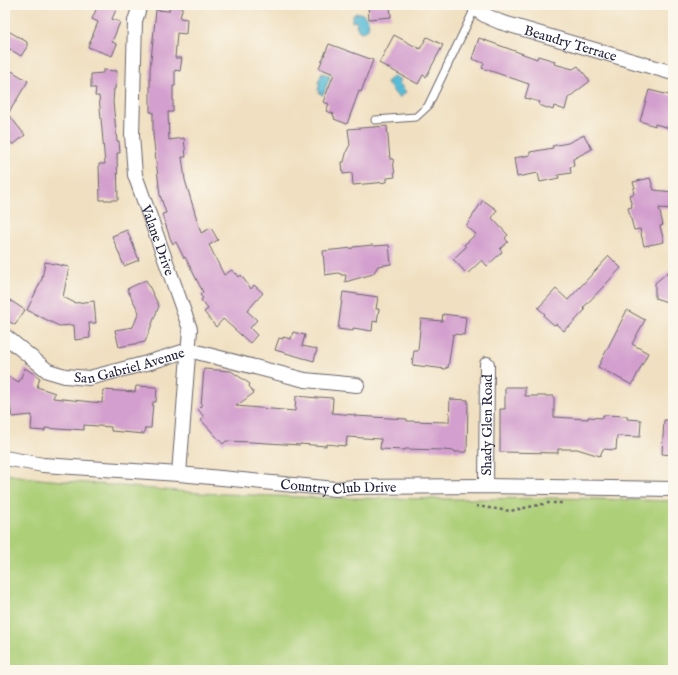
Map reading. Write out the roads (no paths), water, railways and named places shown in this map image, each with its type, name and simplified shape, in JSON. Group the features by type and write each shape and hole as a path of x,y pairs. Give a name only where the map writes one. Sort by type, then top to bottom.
{"street":[{"name":"Valane Drive","path":"140,5 135,21 132,135 135,175 190,329 179,474"},
{"name":"Beaudry Terrace","path":"474,7 490,18 500,22 673,73"},
{"name":"San Gabriel Avenue","path":"5,336 48,371 65,376 89,378 189,350 304,380 357,385"},
{"name":"Shady Glen Road","path":"486,486 487,364"},
{"name":"Country Club Drive","path":"5,458 43,465 179,474 336,489 354,487 486,486 673,489"}],"lane":[{"path":"375,120 416,117 428,106 474,7"}],"water":[{"path":"358,13 367,18 369,25 366,31 359,31 356,21 352,22 354,14"},
{"path":"322,73 330,76 323,95 319,93 318,90 320,84 318,83"},
{"path":"394,76 400,80 399,83 406,92 400,97 397,96 386,82"}]}
